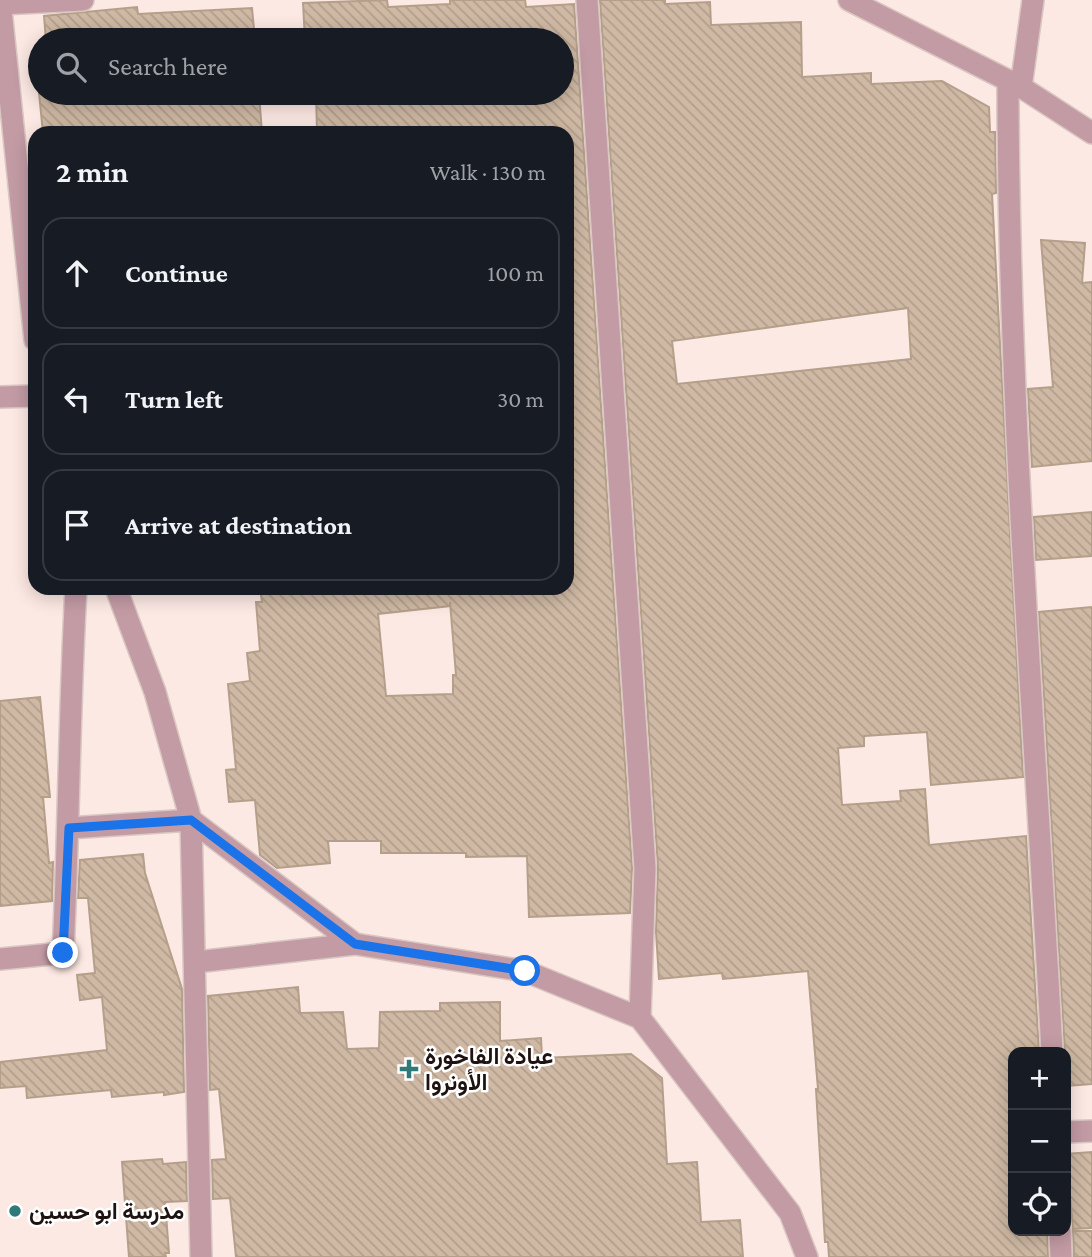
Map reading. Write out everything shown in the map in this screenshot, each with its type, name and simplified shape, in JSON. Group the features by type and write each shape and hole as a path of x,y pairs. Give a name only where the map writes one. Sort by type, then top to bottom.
{"street":[{"path":"28,273 0,3 83,0"},
{"path":"587,0 645,868 640,1018"},
{"path":"849,0 1015,84 1092,133"},
{"path":"1032,0 1015,84 1008,219 1037,817 1052,1047"},
{"path":"0,397 28,397"},
{"path":"0,959 63,953 69,828 70,694 76,595"},
{"path":"119,595 155,692 191,820 201,1257"},
{"path":"69,828 191,820 355,944"},
{"path":"196,962 355,944 525,971 640,1018 790,1213 807,1257"},
{"path":"1071,1132 1092,1131"},
{"path":"1060,1236 1061,1257"}],"building":[{"path":"387,0 388,7 450,4 450,0 525,0 526,7 574,4 632,868 630,913 529,917 527,856 466,857 466,853 381,853 381,841 328,841 330,863 277,868 260,855 255,800 229,802 226,770 236,769 228,684 250,681 247,653 260,651 256,602 262,602 261,595 574,595 574,126 317,126 316,105 574,105 574,28 304,28 303,3","holes":["450,602 456,675 453,675 453,694 386,696 378,614 450,606"]},
{"path":"600,0 665,0 665,4 710,2 711,25 801,22 802,77 871,73 871,84 942,81 989,107 990,132 995,132 996,193 992,194 1023,777 931,785 927,732 864,736 864,746 838,748 842,805 901,801 900,791 925,789 929,845 1026,836 1039,1047 1008,1047 1008,1236 1047,1236 1048,1257 829,1257 828,1242 825,1242 818,1089 808,971 723,979 722,973 659,979 656,932 658,867","holes":["908,308 911,359 677,384 672,341"]},
{"path":"137,7 138,14 252,8 254,28 45,28 44,16"},
{"path":"40,105 260,105 261,126 42,126"},
{"path":"1041,240 1085,243 1082,283 1092,282 1092,461 1032,467 1028,389 1053,387"},
{"path":"1092,512 1092,556 1036,560 1034,517"},
{"path":"1092,607 1092,1084 1071,1086 1071,1047 1065,1047 1039,612"},
{"path":"40,697 50,797 43,797 49,863 53,862 52,901 0,906 0,701"},
{"path":"143,854 145,873 182,989 184,1092 112,1097 111,1090 27,1098 26,1086 0,1088 0,1062 107,1050 102,997 80,1000 77,975 95,973 88,898 78,898 80,860"},
{"path":"298,987 300,1013 343,1012 347,1049 379,1048 380,1012 440,1011 440,1003 500,1002 500,1041 541,1038 542,1058 631,1054 662,1078 667,1164 697,1162 701,1222 740,1220 743,1257 236,1257 230,1198 213,1199 212,1160 226,1159 219,1089 210,1090 208,996"},
{"path":"1092,1152 1092,1228 1073,1229 1071,1154"},
{"path":"162,1159 163,1164 186,1162 187,1201 165,1202 169,1253 165,1253 166,1257 129,1257 122,1162"},
{"path":"1073,1231 1092,1231 1092,1257 1074,1257"}],"place":[{"name":"عيادة الفاخورة الأونروا","path":"409,1069"},
{"name":"مدرسة ابو حسين","path":"15,1211"}],"route":[{"path":"63,953 69,828 191,820 355,944 525,971"}]}
